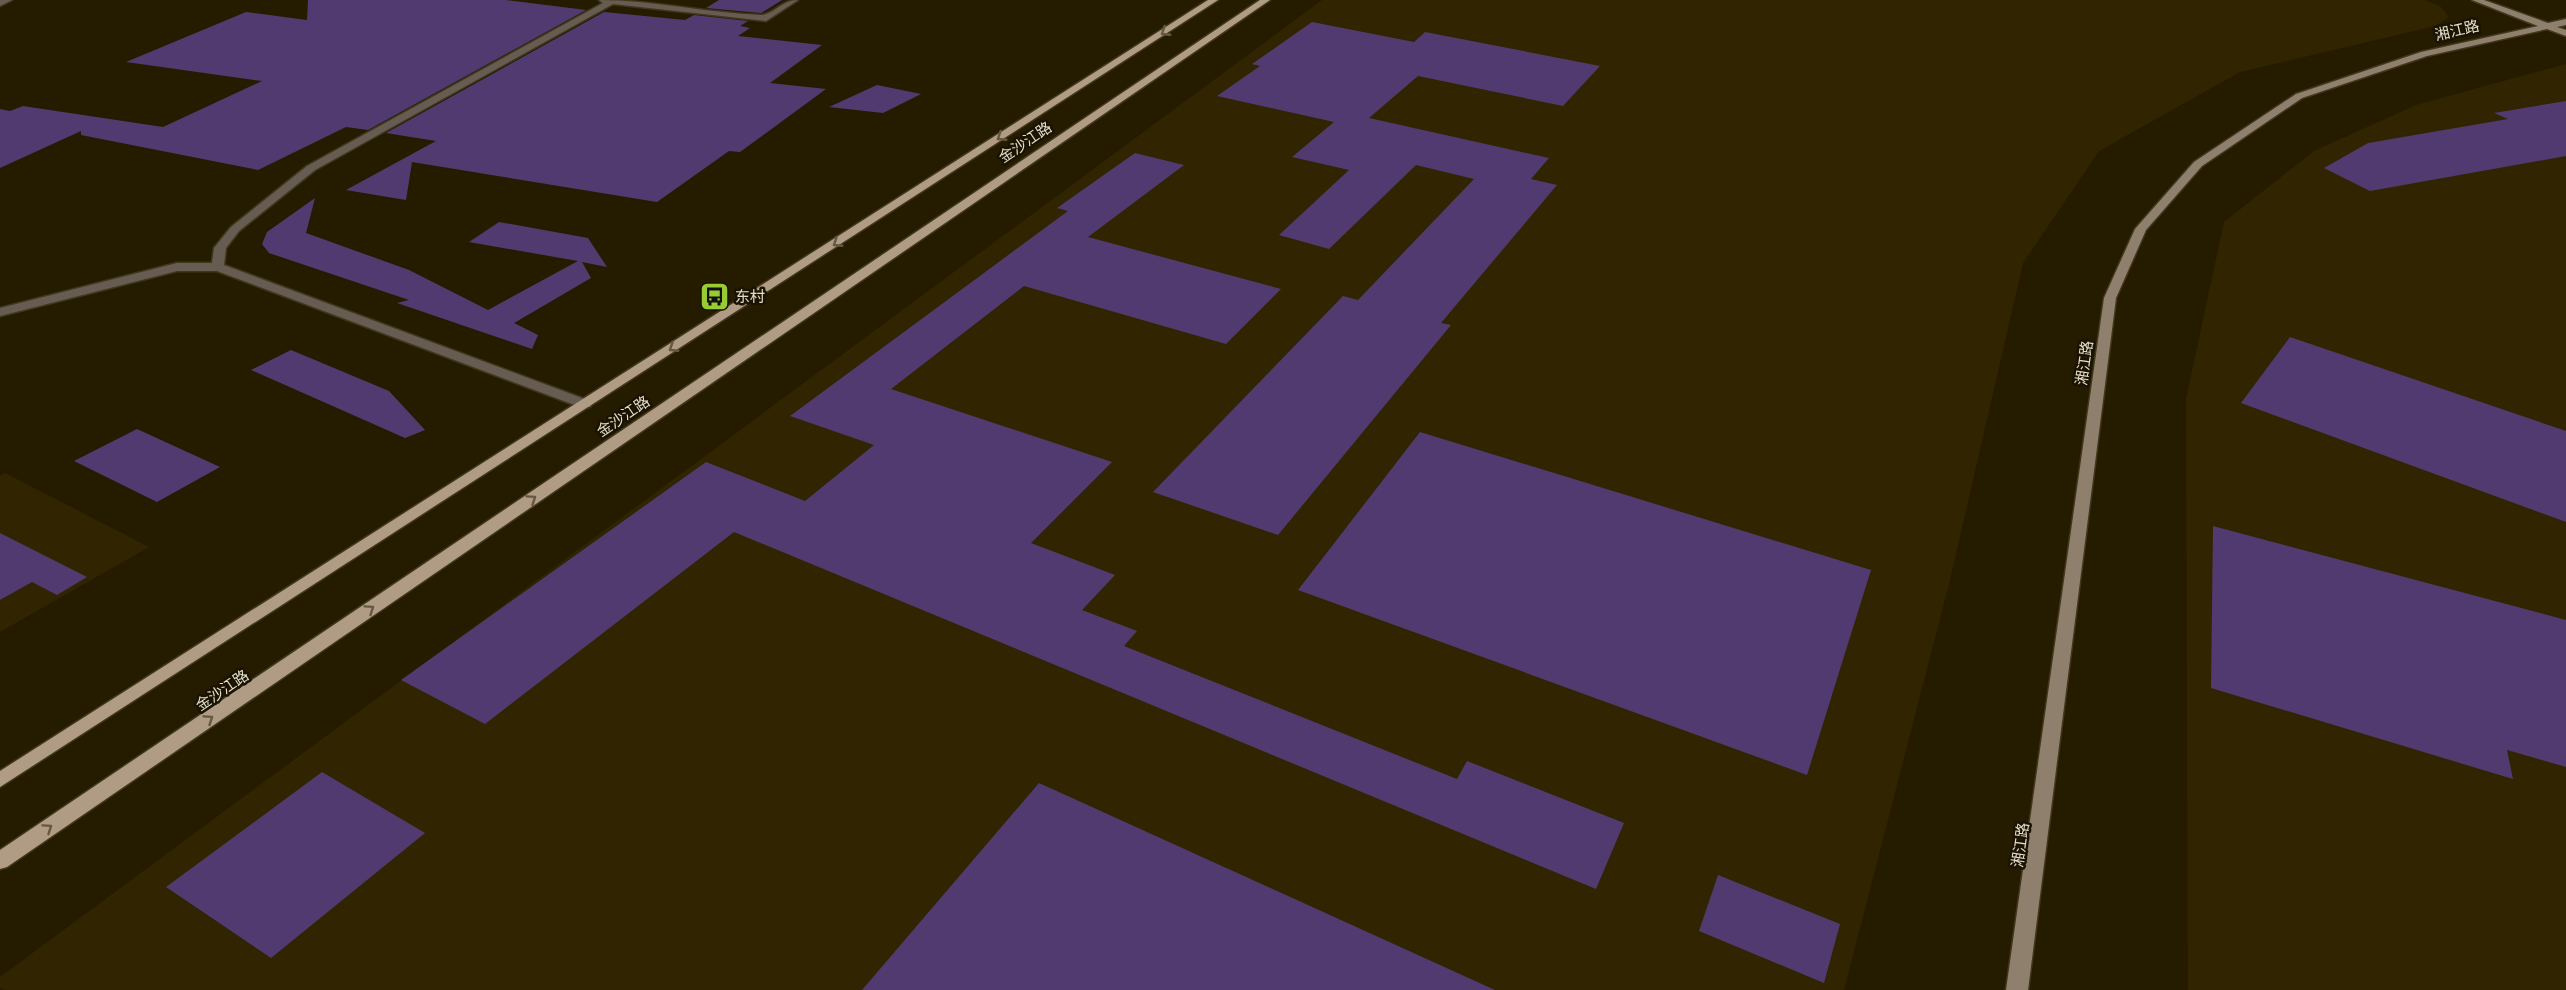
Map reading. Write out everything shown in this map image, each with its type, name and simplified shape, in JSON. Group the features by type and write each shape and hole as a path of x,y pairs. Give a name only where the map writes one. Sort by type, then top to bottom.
{"main road":[{"name":"金沙江路","path":"0,780 1214,0"},
{"name":"金沙江路","path":"0,861 1266,0"}],"street":[{"path":"2476,0 2561,26"},
{"path":"2497,0 2561,26"},
{"name":"湘江路","path":"2017,990 2110,298 2141,229 2198,164 2299,96 2424,54 2561,26"}],"lane":[{"path":"0,3 9,0"},
{"path":"218,267 220,248 235,229 311,168 607,0 766,18 794,0"},
{"path":"0,312 177,267 218,267 585,404"}],"shaded area":[{"path":"1322,0 2424,0 2440,6 2449,17 2435,26 2240,72 2099,151 2023,263 1950,580 1844,990 4,990 0,987 0,977"},
{"path":"2566,64 2566,990 2188,990 2186,399 2224,222 2314,151 2416,105"},
{"path":"5,473 149,547 0,632 0,476"}],"building":[{"path":"308,0 506,0 586,10 368,130 346,127 258,170 81,135 81,131 0,168 0,109 10,111 23,106 163,127 262,81 126,62 246,12 307,20"},
{"path":"719,0 782,0 761,13 706,8"},
{"path":"604,12 685,20 694,15 748,21 740,26 750,28 738,36 822,45 770,83 826,89 740,152 729,151 657,202 412,162 406,200 346,190 436,141 386,133"},
{"path":"1312,22 1414,42 1425,32 1600,66 1563,106 1418,76 1369,118 1549,158 1531,179 1557,185 1441,323 1451,325 1278,535 1153,492 1343,296 1358,300 1474,179 1416,165 1329,249 1279,235 1349,170 1292,157 1334,122 1217,96 1260,66 1252,64"},
{"path":"877,85 921,94 883,113 829,107"},
{"path":"2566,101 2566,156 2370,191 2324,168 2368,143 2508,119 2494,113"},
{"path":"1135,153 1184,165 1088,237 1281,289 1226,344 1024,286 891,389 1112,462 1031,543 1115,575 1082,610 1137,631 1124,646 1457,779 1467,761 1624,823 1596,889 734,532 485,724 401,680 706,462 805,501 874,445 790,416 1068,211 1057,208"},
{"path":"315,198 306,233 409,270 488,310 578,261 469,242 499,222 588,238 607,267 582,262 591,278 514,323 538,335 532,349 397,303 409,300 269,253 262,244 267,232"},
{"path":"2290,337 2566,431 2566,522 2241,403"},
{"path":"291,350 389,391 425,430 405,438 251,370"},
{"path":"137,429 220,467 157,502 74,461"},
{"path":"1420,432 1871,570 1807,775 1298,590"},
{"path":"2213,526 2566,620 2566,767 2507,750 2513,779 2211,688"},
{"path":"0,533 87,577 57,595 32,582 0,600"},
{"path":"322,772 425,833 271,958 166,887"},
{"path":"1039,783 1495,990 862,990"},
{"path":"1718,875 1840,924 1824,983 1699,931"}],"place":[{"name":"东村","path":"714,296"}]}
